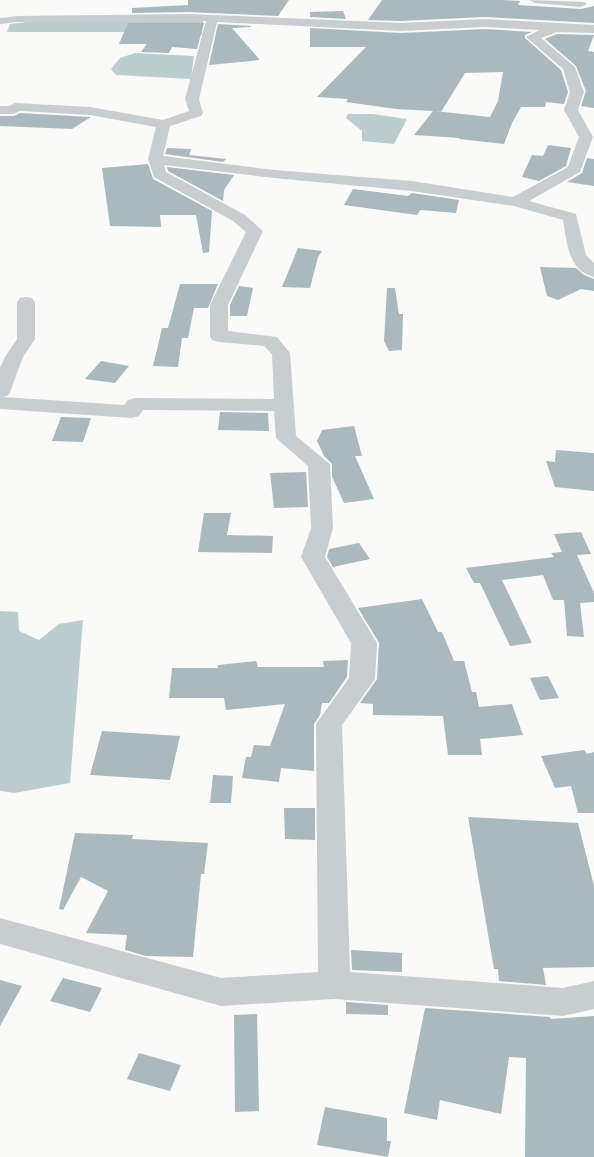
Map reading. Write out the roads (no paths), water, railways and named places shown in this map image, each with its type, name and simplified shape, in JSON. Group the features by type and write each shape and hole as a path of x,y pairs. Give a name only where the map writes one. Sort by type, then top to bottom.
{"street":[{"path":"535,0 585,16"},
{"path":"0,21 188,13 212,19 401,27 485,23 556,28"},
{"path":"515,202 575,169 586,137 571,110 577,92 569,67 532,37 585,16"},
{"path":"0,110 14,110 15,107 90,111 164,124 196,113 192,99 212,19"},
{"path":"164,124 155,159 159,174 239,218 254,231 218,306 219,336 270,341 281,353 286,438 318,464 322,528 313,557 364,643 362,679 329,724 334,986"},
{"path":"155,159 274,174 412,186 515,202 570,217 578,258 594,272"},
{"path":"575,240 594,243"},
{"path":"0,392 14,356 26,340 26,302"},
{"path":"0,403 132,412 134,404 284,404"},
{"path":"0,931 220,992 334,986 563,1002 594,995"}]}
